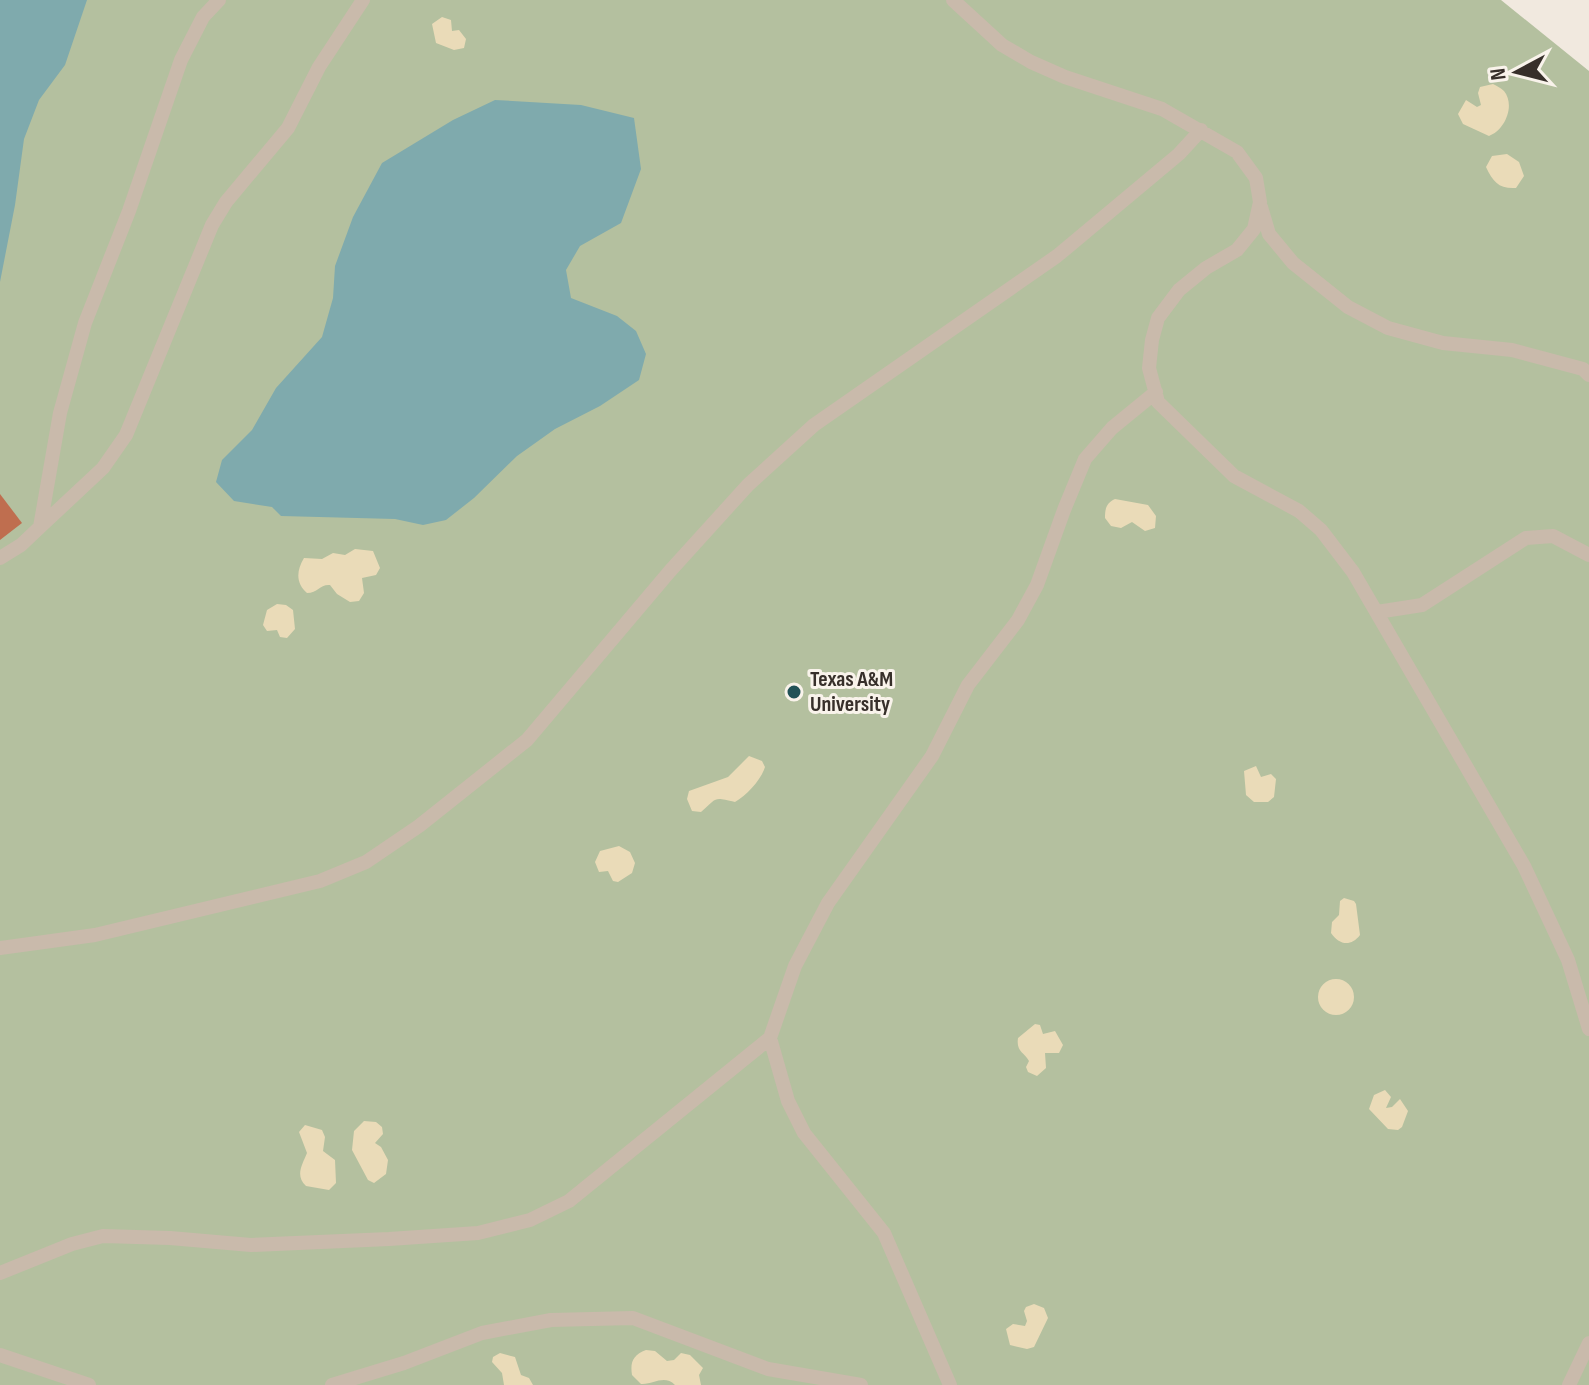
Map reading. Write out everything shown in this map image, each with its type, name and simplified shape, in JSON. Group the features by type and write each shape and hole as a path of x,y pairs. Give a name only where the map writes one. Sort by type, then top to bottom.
{"lane":[{"path":"40,527 60,413 85,323 129,211 181,60 203,17 219,0"},
{"path":"0,558 21,545 103,468 126,435 212,225 226,202 288,128 319,67 363,0"},
{"path":"953,0 1002,45 1031,62 1065,77 1162,109 1237,152 1256,178 1269,234 1293,263 1348,307 1388,328 1443,343 1512,350 1583,369 1589,375"},
{"path":"0,948 95,935 320,881 366,862 406,835 527,740 679,560 748,485 814,425 1057,256 1179,154 1201,130"},
{"path":"1260,202 1254,229 1237,250 1206,268 1179,290 1158,318 1149,368 1158,402 1234,476 1299,511 1321,530 1353,572 1524,866 1568,960 1589,1029"},
{"path":"0,1273 59,1248 103,1236 251,1245 478,1233 530,1220 569,1201 770,1038 795,966 828,903 932,756 968,685 1018,620 1037,585 1085,459 1112,428 1156,392"},
{"path":"1377,612 1422,605 1526,538 1553,536 1589,555"},
{"path":"770,1038 788,1101 804,1133 884,1233 950,1385"},
{"path":"332,1385 404,1363 482,1333 551,1320 633,1318 768,1369 861,1385"},
{"path":"1569,1385 1589,1343"},
{"path":"0,1355 89,1385"}],"green space":[{"name":"Texas A&M University","path":"0,0 1501,0 1589,71 1589,1385 0,1385"}],"sand":[{"path":"442,17 451,20 452,31 459,30 466,39 464,48 454,50 436,43 432,24"},
{"path":"1493,84 1504,91 1509,104 1504,124 1489,136 1463,124 1458,114 1466,100 1477,107 1481,105 1480,87"},
{"path":"1507,154 1519,162 1524,176 1516,188 1497,184 1486,167 1492,156"},
{"path":"1115,499 1148,505 1156,516 1155,528 1145,531 1132,522 1121,528 1111,526 1105,512 1108,504"},
{"path":"355,549 373,551 380,568 376,575 362,578 364,593 359,601 350,602 330,585 311,593 303,589 298,577 304,558 322,559 333,553 345,555"},
{"path":"277,604 293,610 295,629 287,638 280,637 277,630 267,631 263,625 267,610"},
{"path":"749,756 762,761 765,767 749,791 735,802 716,800 701,812 692,811 687,799 689,791 728,777"},
{"path":"1256,766 1261,777 1271,774 1276,779 1274,797 1268,802 1254,802 1246,795 1244,771"},
{"path":"619,846 630,852 635,863 632,873 618,882 613,881 608,871 599,872 595,862 600,851"},
{"path":"1344,898 1356,904 1360,935 1349,943 1341,942 1331,933 1332,922 1339,915 1340,901"},
{"path":"1336,979 1349,984 1354,997 1349,1010 1336,1015 1323,1010 1318,997 1323,984"},
{"path":"1035,1024 1040,1025 1043,1034 1055,1031 1063,1045 1059,1053 1045,1053 1046,1068 1037,1076 1028,1072 1026,1067 1029,1061 1018,1043 1018,1038"},
{"path":"1385,1090 1391,1097 1386,1108 1392,1107 1400,1099 1408,1111 1398,1130 1388,1129 1369,1109 1374,1095"},
{"path":"364,1121 376,1122 382,1127 383,1134 375,1143 388,1160 386,1174 374,1183 368,1180 352,1150 354,1131"},
{"path":"305,1125 322,1130 325,1137 323,1151 335,1160 336,1183 329,1190 306,1186 301,1178 300,1170 307,1153 299,1132"},
{"path":"1034,1304 1044,1308 1048,1318 1034,1347 1027,1349 1010,1345 1006,1329 1013,1324 1025,1326 1024,1311"},
{"path":"646,1350 655,1351 667,1361 674,1360 681,1353 690,1355 703,1368 699,1375 701,1385 675,1385 667,1380 641,1384 632,1375 632,1366 635,1357"},
{"path":"500,1353 515,1357 521,1375 529,1378 533,1385 504,1385 502,1373 492,1362 493,1357"}],"water":[{"path":"0,0 87,0 65,65 39,100 24,139 0,282"},
{"path":"495,100 581,105 634,118 641,169 621,223 580,246 566,270 571,298 617,316 636,331 646,354 639,380 600,406 555,429 517,456 474,498 446,520 423,525 395,519 281,516 272,507 234,501 216,482 222,460 252,430 276,388 322,337 333,298 335,266 353,217 382,163 453,120"}],"building":[{"path":"0,494 22,523 0,540"}],"place":[{"name":"Texas A&M University","path":"794,692"}]}
